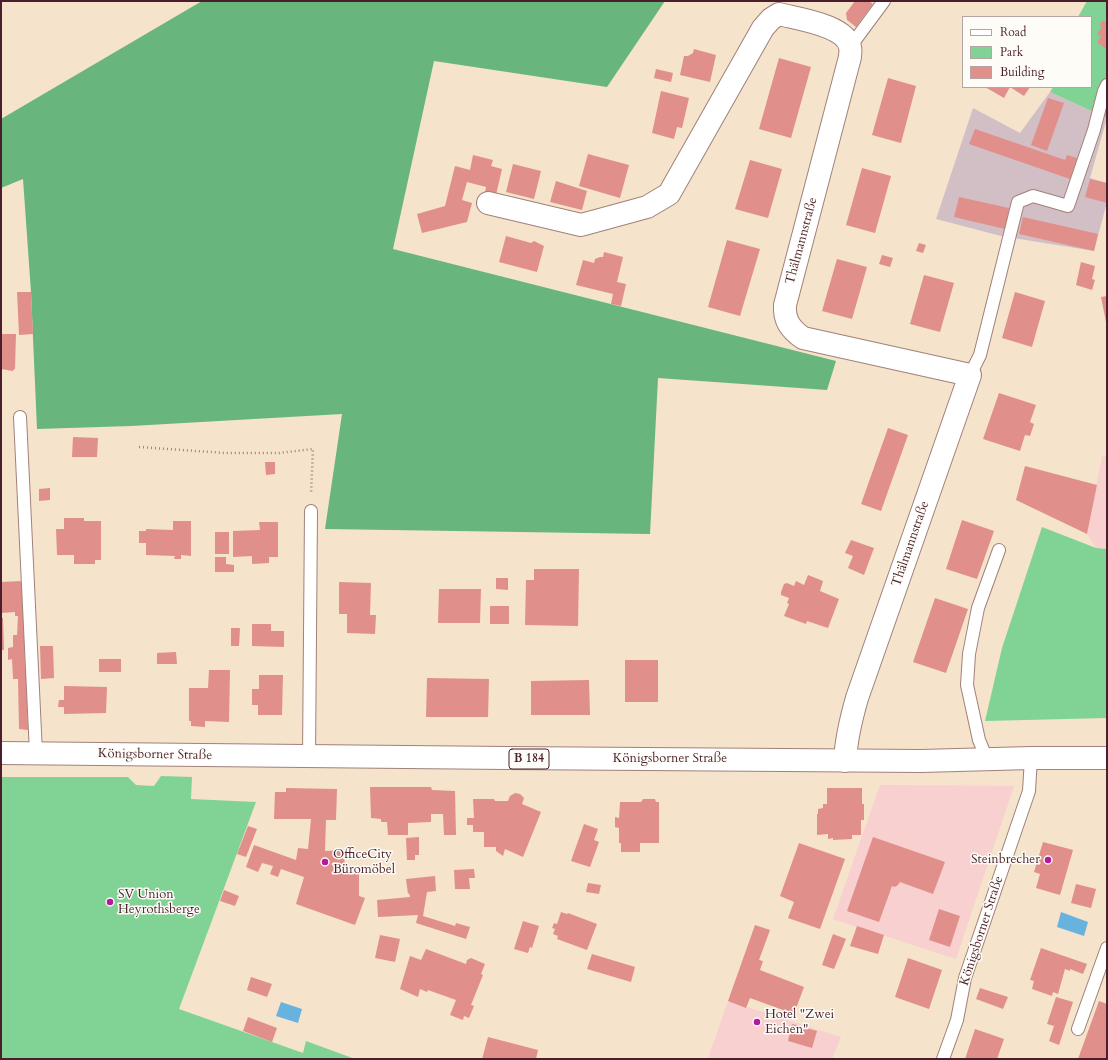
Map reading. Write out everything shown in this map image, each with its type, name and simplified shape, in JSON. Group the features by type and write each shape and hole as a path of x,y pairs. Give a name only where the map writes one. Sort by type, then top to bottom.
{"street":[{"path":"488,203 581,225 647,207 669,194 763,28 771,19 777,8 830,27 841,34 850,47"},
{"name":"Thälmannstraße","path":"845,761 848,732 857,698 970,375 803,338 793,331 784,313 785,304 850,57 850,47"},
{"name":"Königsborner Straße","path":"1,753 845,761 1107,758"}],"lane":[{"path":"850,47 884,1"},
{"path":"970,375 980,355 1018,202 1033,196 1068,206 1094,130 1104,91 1107,85"},
{"path":"20,417 36,753"},
{"path":"309,757 311,511"},
{"path":"987,759 979,740 967,685 969,654 978,608 999,550"},
{"name":"Königsborner Straße","path":"943,1059 957,1020 965,978 1029,792 1031,758"},
{"path":"1078,1029 1107,948"}],"path":[{"path":"140,447 225,453 279,453 314,449 311,511"}],"shaded area":[{"path":"1050,92 1107,118 1090,178 1107,183 1107,202 1094,251 1001,236 936,219 973,108 1020,133"},
{"path":"1102,456 1107,457 1107,549 1096,548 1087,534"},
{"path":"880,785 1014,786 956,959 833,919"},
{"name":"Hotel \"Zwei Eichen\"","path":"728,1001 841,1037 832,1059 708,1059"}],"green space":[{"path":"202,1 665,1 607,87 434,61 393,249 836,361 827,390 658,378 650,534 325,529 342,414 131,426 37,429 31,292 23,179 1,188 1,119"},
{"path":"1087,1 1107,1 1107,118 1050,92 1052,88 1092,88 1092,16 1079,16"},
{"path":"1042,527 1096,548 1107,549 1107,718 985,721 1002,648"},
{"name":"SV Union Heyrothsberge","path":"161,776 192,777 191,799 256,802 179,1009 303,1053 306,1041 355,1059 1,1059 1,777 128,777 136,785 154,786"}],"water":[{"path":"1061,912 1088,922 1084,936 1057,927"},
{"path":"281,1002 302,1009 298,1023 276,1016"}],"building":[{"path":"855,1 869,1 873,4 856,27 847,20 846,13"},
{"path":"1103,20 1107,23 1107,50 1097,42 1101,36 1097,34 1102,27 1099,25"},
{"path":"694,49 716,55 710,82 680,75 684,56 688,56 693,53"},
{"path":"779,58 811,67 791,138 759,129"},
{"path":"656,69 673,73 671,82 654,78"},
{"path":"888,78 916,86 901,143 872,135"},
{"path":"987,88 1009,88 1004,98"},
{"path":"1012,88 1029,88 1024,96"},
{"path":"661,91 689,98 682,128 677,127 674,139 652,133"},
{"path":"1048,98 1064,103 1047,151 1031,145"},
{"path":"975,129 1065,160 1067,155 1077,158 1070,179 969,144"},
{"path":"588,154 629,165 620,198 579,186"},
{"path":"473,155 493,160 491,166 502,169 496,195 485,192 486,187 467,182 462,200 472,203 467,222 422,233 417,214 445,206 455,166 470,170"},
{"path":"750,160 782,169 768,218 735,209"},
{"path":"513,164 541,171 534,199 506,192"},
{"path":"862,168 891,176 875,233 846,225"},
{"path":"1090,179 1107,183 1107,203 1085,197"},
{"path":"556,181 587,191 582,210 550,202"},
{"path":"959,197 1009,208 1005,229 954,217"},
{"path":"1023,217 1098,234 1094,251 1019,234"},
{"path":"506,236 531,243 534,241 544,246 537,272 499,262"},
{"path":"727,240 760,249 740,316 708,307"},
{"path":"919,243 926,245 923,253 916,251"},
{"path":"604,252 623,257 617,282 626,284 621,306 611,304 613,294 576,285 583,260 594,263 595,259 603,257"},
{"path":"882,255 893,258 890,267 879,264"},
{"path":"837,259 867,267 852,319 822,311"},
{"path":"1081,262 1095,266 1092,279 1095,280 1092,290 1076,285"},
{"path":"924,275 954,283 940,332 910,324"},
{"path":"17,292 31,292 33,334 19,335"},
{"path":"1015,292 1045,301 1032,347 1002,338"},
{"path":"1107,296 1107,322 1106,322 1101,297"},
{"path":"1,334 16,334 15,369 13,371 1,369"},
{"path":"999,393 1036,405 1030,422 1034,424 1030,436 1025,435 1020,451 983,439"},
{"path":"888,428 908,435 881,511 861,504"},
{"path":"73,437 98,438 97,457 72,457"},
{"path":"265,462 275,462 275,474 266,475"},
{"path":"1025,466 1097,485 1087,534 1016,500"},
{"path":"50,488 50,500 39,501 39,489"},
{"path":"64,518 84,518 84,521 101,521 101,560 95,560 95,564 74,564 74,555 57,555 56,529 64,529"},
{"path":"962,520 994,531 977,579 946,569"},
{"path":"173,521 191,521 191,556 181,555 181,559 174,559 175,556 146,555 146,543 139,543 139,531 146,531 146,529 173,530"},
{"path":"259,522 278,522 278,557 269,557 269,563 252,564 252,556 233,557 233,531 260,530"},
{"path":"215,532 229,532 229,554 215,554"},
{"path":"851,540 874,548 864,575 848,568 853,556 845,553"},
{"path":"215,557 226,557 226,564 234,565 234,572 215,572"},
{"path":"534,569 579,569 578,626 525,625 526,580 534,580"},
{"path":"808,575 823,581 820,591 839,599 828,628 807,621 806,624 784,616 789,604 787,603 789,598 781,595 784,584 787,583 794,586 796,581 804,585"},
{"path":"496,578 508,578 508,590 496,589"},
{"path":"23,581 28,730 19,729 18,679 13,679 12,659 8,660 8,648 13,647 13,635 17,635 18,616 15,616 15,612 1,613 1,582"},
{"path":"339,582 371,583 370,615 376,615 375,634 347,633 347,614 339,614"},
{"path":"439,589 481,589 480,623 438,623"},
{"path":"935,598 968,609 946,673 913,662"},
{"path":"490,606 509,606 509,624 490,624"},
{"path":"1,618 3,618 4,650 1,650"},
{"path":"252,624 271,624 271,631 284,631 284,647 252,646"},
{"path":"231,628 240,628 239,646 231,646"},
{"path":"40,646 53,646 54,678 41,679"},
{"path":"176,652 177,664 157,664 157,653"},
{"path":"99,659 121,659 121,672 99,672"},
{"path":"625,660 658,660 658,702 625,702"},
{"path":"209,670 230,670 229,722 205,721 205,727 191,726 191,721 189,721 189,688 208,688"},
{"path":"259,675 283,675 282,715 258,715 258,705 252,705 252,689 259,689"},
{"path":"427,678 489,679 488,717 426,717"},
{"path":"589,680 590,715 531,715 531,681"},
{"path":"64,686 107,687 106,713 64,714 64,707 58,707 59,700 64,700"},
{"path":"370,787 431,787 432,790 455,791 456,835 444,835 443,814 431,814 431,822 408,823 408,835 388,835 387,822 381,822 381,819 371,818"},
{"path":"286,788 337,789 336,820 326,820 325,851 345,850 344,874 359,873 359,896 365,898 355,925 296,904 304,877 281,869 278,877 270,874 273,866 262,863 258,872 246,867 254,845 296,860 298,848 308,849 311,819 274,819 275,792 286,792"},
{"path":"827,788 862,788 864,820 861,820 861,835 852,835 852,839 833,840 833,838 828,839 828,834 817,835 818,809 823,808 823,804 827,804"},
{"path":"515,793 520,794 524,798 522,804 541,812 523,857 505,849 503,856 496,851 496,847 484,847 484,832 473,832 473,825 467,825 467,818 474,818 473,799 508,801 510,796"},
{"path":"643,799 655,799 656,802 659,802 659,843 640,843 640,852 621,852 621,843 619,843 619,828 615,827 615,817 619,818 620,802 641,802"},
{"path":"584,824 598,829 594,840 599,842 590,867 571,861"},
{"path":"248,826 257,829 246,857 237,854"},
{"path":"419,837 419,855 415,855 415,860 407,860 406,838"},
{"path":"873,837 945,862 933,894 900,882 895,887 892,886 879,922 847,911"},
{"path":"1043,842 1073,850 1060,895 1036,888 1040,874 1034,872"},
{"path":"799,843 845,859 820,929 788,918 794,902 780,896"},
{"path":"474,869 475,878 469,878 470,889 455,889 454,870"},
{"path":"435,876 436,891 427,892 423,916 455,926 456,923 470,927 466,939 416,923 418,915 378,917 377,900 410,897 409,893 408,894 406,879"},
{"path":"588,883 601,885 599,894 586,892"},
{"path":"1076,884 1096,889 1091,908 1071,903"},
{"path":"224,890 239,896 235,906 220,901"},
{"path":"939,909 960,916 950,947 929,940"},
{"path":"561,912 568,913 597,924 587,950 557,939 558,936 553,934 555,929 552,928 554,923 557,924"},
{"path":"523,921 539,926 532,948 530,947 528,953 514,949"},
{"path":"755,925 770,930 759,960 763,961 760,970 804,987 794,1014 750,998 746,1008 728,1001"},
{"path":"857,926 884,935 878,954 850,946"},
{"path":"833,934 846,939 834,969 822,965"},
{"path":"380,935 400,939 395,962 375,958"},
{"path":"1041,948 1087,964 1083,974 1070,969 1070,971 1065,969 1058,994 1053,992 1052,996 1032,989 1034,981 1030,980"},
{"path":"426,949 466,964 467,960 471,958 485,964 481,974 483,975 471,1005 474,1006 469,1018 464,1016 463,1020 450,1015 456,1000 428,990 427,992 420,989 418,997 400,989 410,956 421,960"},
{"path":"592,954 635,967 631,982 587,969"},
{"path":"908,958 942,970 929,1009 895,997"},
{"path":"251,977 272,984 267,997 247,990"},
{"path":"980,988 1008,997 1003,1009 976,999"},
{"path":"1056,997 1073,1002 1059,1045 1049,1041 1054,1026 1047,1024"},
{"path":"1099,1001 1107,1004 1107,1059 1078,1059"},
{"path":"248,1017 277,1028 272,1042 243,1031"},
{"path":"792,1024 817,1031 812,1048 788,1041"},
{"path":"975,1029 1004,1039 997,1059 965,1059"},
{"path":"488,1037 538,1050 536,1059 482,1059"}],"place":[{"name":"Steinbrecher","path":"1048,860"},
{"name":"OfficeCity Büromöbel","path":"325,862"},
{"name":"SV Union Heyrothsberge","path":"110,902"},
{"name":"Hotel \"Zwei Eichen\"","path":"757,1022"}]}
